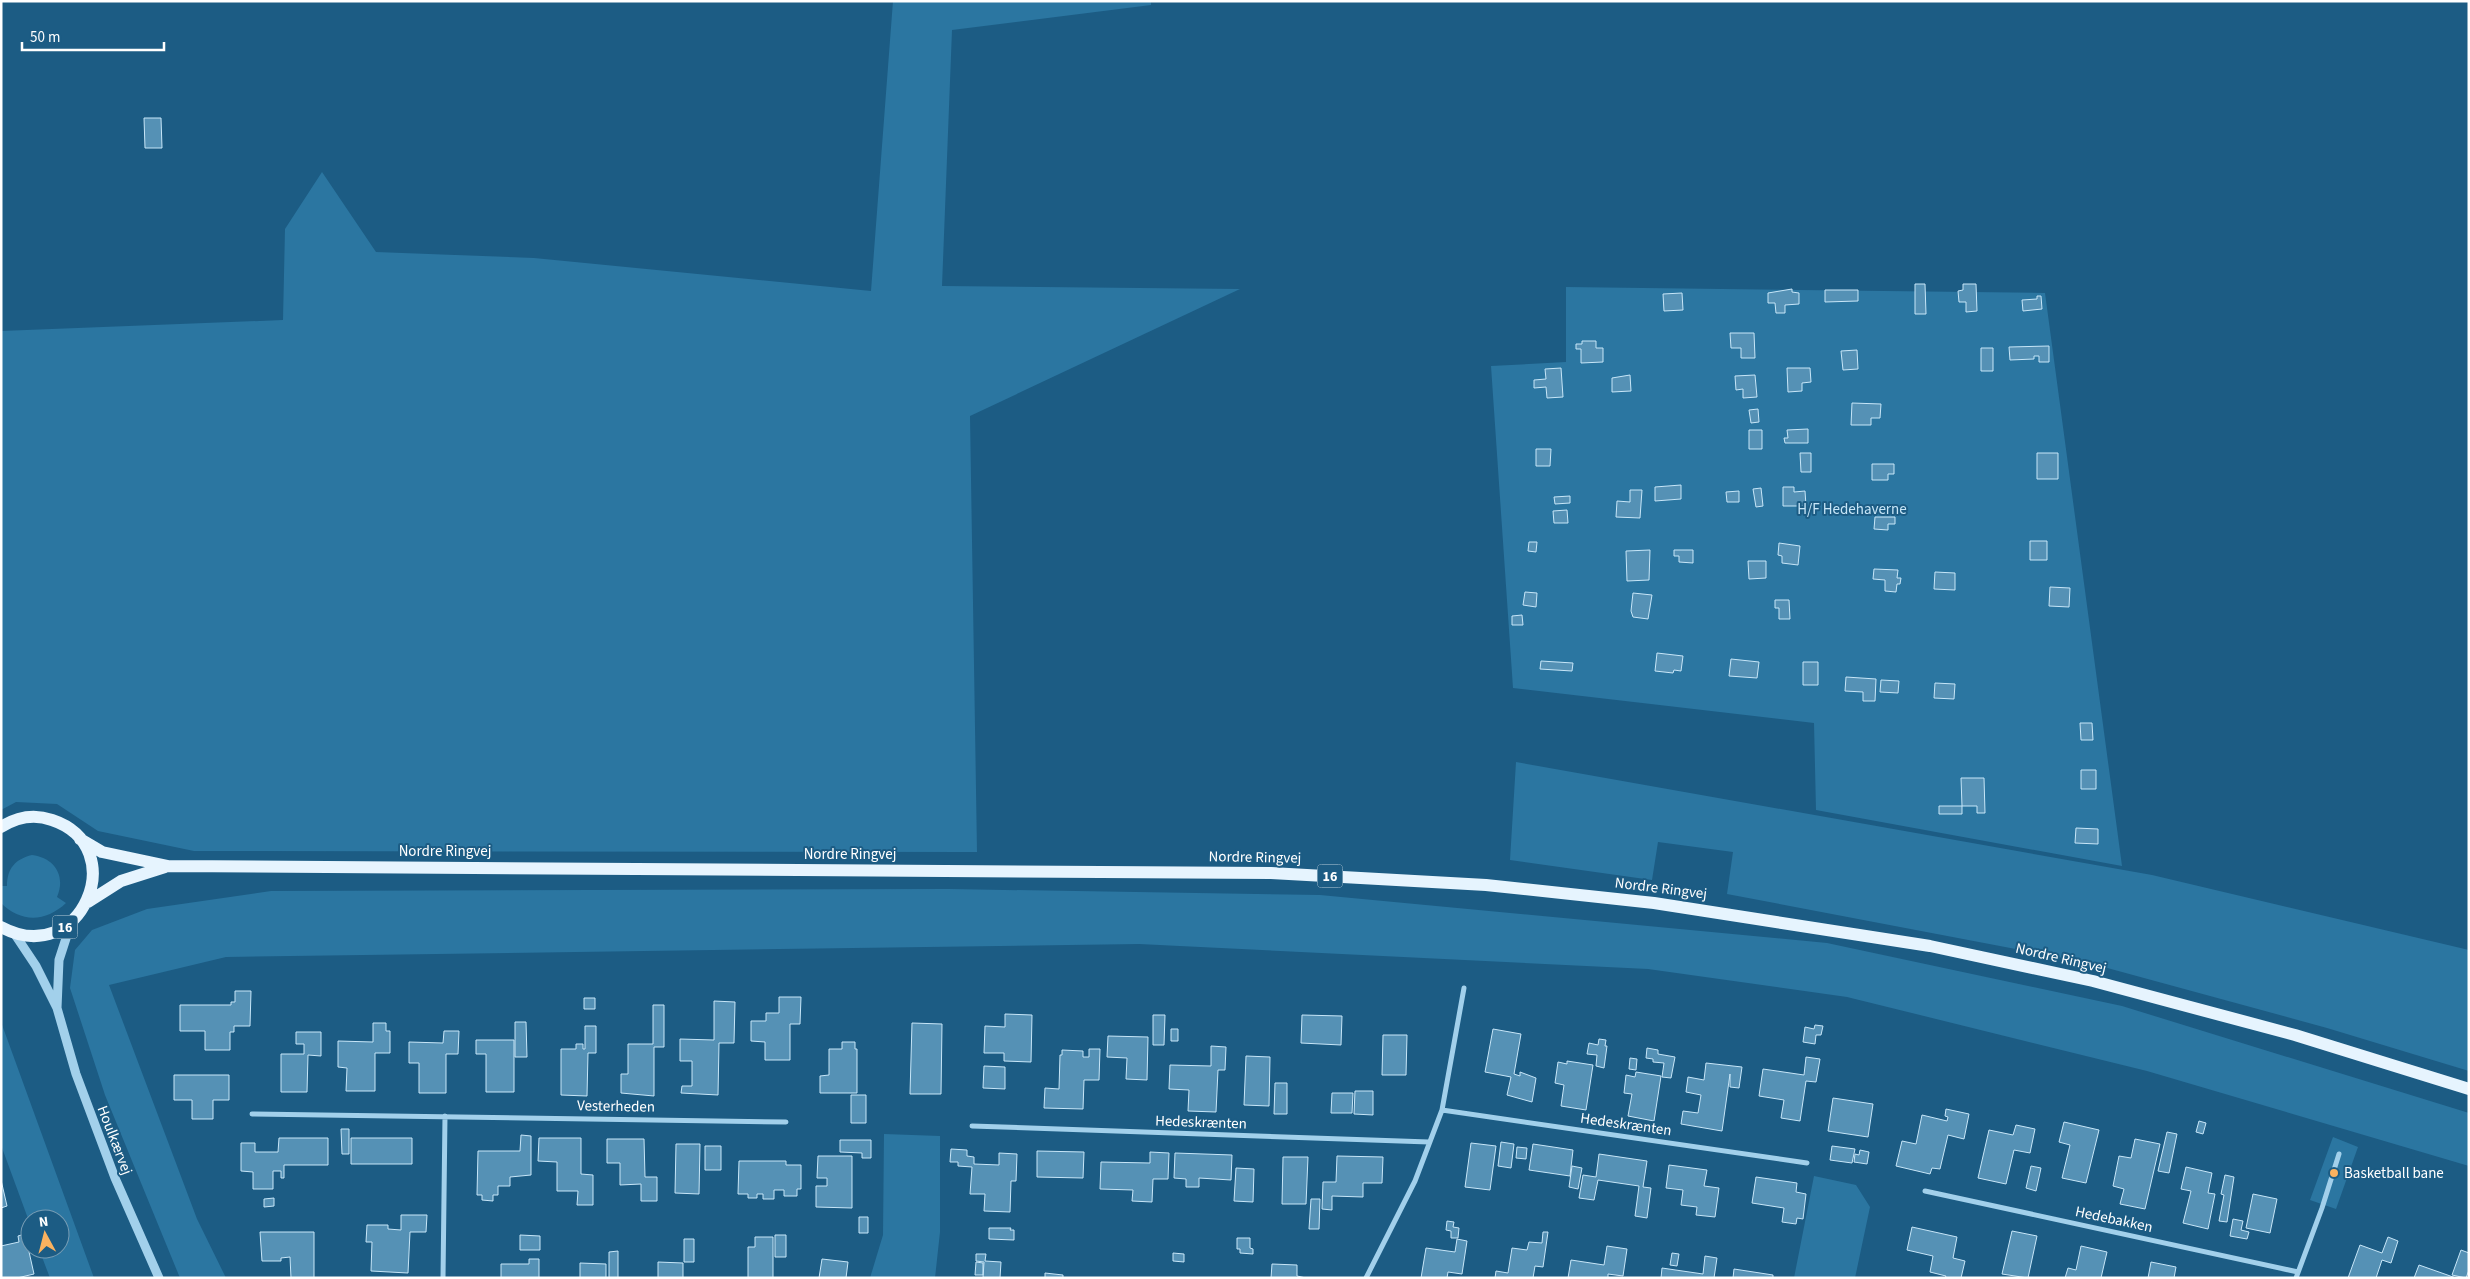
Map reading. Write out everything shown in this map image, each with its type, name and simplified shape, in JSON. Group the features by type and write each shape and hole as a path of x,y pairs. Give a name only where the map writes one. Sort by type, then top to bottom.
{"main road":[{"name":"16","path":"1,827 21,818 47,818 65,826 80,839 91,858 93,869 92,892 88,902 71,923 44,935 26,936 1,927"},
{"name":"Nordre Ringvej","path":"80,839 102,852 168,866 1272,873 1486,885 1654,903 1930,946 2093,981 2295,1035 2469,1089"},
{"name":"Nordre Ringvej","path":"88,902 121,881 168,866"}],"street":[{"name":"Houlkærvej","path":"57,1008 59,960 71,923"},
{"name":"Houlkærvej","path":"14,933 36,966 57,1008 76,1074 114,1178 159,1278"},
{"path":"1366,1278 1415,1181 1442,1110 1464,988"},
{"name":"Hedeskrænten","path":"1442,1110 1807,1163"},
{"name":"Vesterheden","path":"252,1114 786,1122"},
{"path":"443,1278 445,1116"},
{"name":"Hedeskrænten","path":"972,1126 1429,1142"},
{"name":"Hedebakken","path":"1925,1191 2297,1275 2339,1154"}],"green space":[{"path":"893,1 1151,1 1151,5 952,30 942,286 1240,289 970,416 977,852 194,851 98,831 57,804 16,802 1,810 1,331 283,320 285,229 322,172 376,252 534,258 871,291"},
{"name":"H/F Hedehaverne","path":"1566,287 2045,293 2122,866 1816,810 1814,723 1513,688 1491,366 1566,362"},
{"path":"1516,762 2152,875 2469,950 2469,1071 2327,1028 2089,963 1727,894 1733,852 1658,842 1652,880 1510,860"},
{"path":"32,855 47,860 56,869 60,882 57,897 66,903 50,914 34,918 17,914 1,903 1,886 7,886 10,870 21,859"},
{"path":"948,889 1320,895 1827,943 2122,1006 2469,1113 2469,1166 2147,1071 1847,997 1648,969 1139,944 226,957 109,985 197,1219 226,1278 180,1278 105,1095 70,988 75,950 92,930 147,909 271,891"},
{"path":"1,1022 69,1209 24,1209 1,1145"},
{"path":"884,1134 940,1136 940,1232 935,1278 870,1278 883,1235"},
{"name":"Basketball bane","path":"2333,1137 2358,1147 2336,1209 2310,1200"},
{"path":"1814,1176 1856,1185 1870,1207 1855,1278 1794,1278"},
{"path":"70,1212 94,1278 50,1278 43,1259 70,1259"}],"building":[{"path":"144,118 161,118 162,148 145,148"},
{"path":"1915,284 1925,284 1926,314 1915,314"},
{"path":"1963,284 1976,284 1977,311 1966,312 1966,302 1959,302 1958,291 1963,290"},
{"path":"1792,289 1792,292 1799,293 1799,304 1785,305 1785,313 1776,313 1775,303 1768,303 1768,293"},
{"path":"1825,290 1858,290 1858,301 1825,302"},
{"path":"1682,293 1683,310 1664,311 1663,294"},
{"path":"2037,296 2041,296 2042,309 2023,311 2022,300 2037,299"},
{"path":"1730,333 1754,333 1755,358 1741,358 1741,348 1731,348"},
{"path":"1582,341 1596,341 1596,348 1603,348 1603,362 1581,363 1581,349 1576,349 1576,344 1582,344"},
{"path":"2049,346 2049,362 2039,362 2039,356 2034,356 2034,359 2010,360 2009,347"},
{"path":"1981,348 1993,348 1993,371 1981,371"},
{"path":"1857,350 1858,369 1843,370 1841,351"},
{"path":"1561,368 1563,397 1547,398 1546,387 1534,388 1534,380 1546,379 1545,369"},
{"path":"1787,368 1810,368 1811,382 1802,383 1802,391 1788,392"},
{"path":"1630,375 1631,391 1612,392 1612,378"},
{"path":"1755,375 1757,397 1743,398 1743,389 1736,390 1735,376"},
{"path":"1852,403 1881,404 1880,418 1871,418 1871,425 1851,425"},
{"path":"1758,409 1759,422 1751,423 1749,410"},
{"path":"1808,429 1808,443 1785,443 1784,438 1788,438 1787,430"},
{"path":"1749,430 1762,430 1762,449 1749,449"},
{"path":"1536,449 1551,449 1550,466 1536,466"},
{"path":"1800,453 1811,453 1811,472 1801,472"},
{"path":"2037,453 2058,453 2058,479 2037,479"},
{"path":"1872,464 1894,464 1894,474 1888,474 1888,480 1872,480"},
{"path":"1681,485 1681,499 1655,501 1655,487"},
{"path":"1783,487 1794,487 1794,492 1805,491 1806,506 1783,506"},
{"path":"1761,488 1763,506 1756,507 1753,489"},
{"path":"1630,490 1642,490 1640,518 1616,517 1617,501 1630,502"},
{"path":"1739,491 1739,502 1727,502 1726,492"},
{"path":"1570,496 1570,503 1555,504 1554,497"},
{"path":"1567,510 1568,523 1554,523 1553,511"},
{"path":"1875,517 1895,517 1895,524 1888,524 1888,530 1874,529"},
{"path":"2030,541 2047,541 2047,560 2030,560"},
{"path":"1529,542 1537,542 1536,552 1528,551"},
{"path":"1779,543 1800,546 1798,565 1782,563 1782,556 1778,555"},
{"path":"1650,550 1649,580 1627,581 1626,551"},
{"path":"1674,550 1693,550 1693,563 1679,562 1679,556 1674,556"},
{"path":"1748,561 1766,561 1766,578 1749,579"},
{"path":"1874,569 1898,570 1897,578 1901,578 1900,584 1897,584 1896,592 1885,591 1885,580 1873,579"},
{"path":"1935,572 1955,573 1955,590 1934,589"},
{"path":"2050,587 2070,588 2069,607 2049,606"},
{"path":"1525,592 1537,593 1536,607 1523,605"},
{"path":"1633,593 1652,595 1648,619 1633,617 1631,611"},
{"path":"1775,600 1789,600 1790,619 1779,619 1779,608 1775,608"},
{"path":"1522,615 1523,625 1512,625 1512,616"},
{"path":"1657,653 1683,656 1681,671 1674,670 1673,673 1655,671"},
{"path":"1731,659 1759,662 1757,678 1729,676"},
{"path":"1541,661 1573,663 1572,671 1540,669"},
{"path":"1803,662 1818,662 1818,685 1803,685"},
{"path":"1846,677 1876,679 1875,701 1863,701 1863,692 1845,691"},
{"path":"1881,680 1899,681 1898,693 1880,692"},
{"path":"1935,683 1955,684 1954,699 1934,698"},
{"path":"2080,723 2092,723 2093,740 2081,740"},
{"path":"2081,770 2096,770 2096,789 2081,789"},
{"path":"1961,778 1984,778 1985,813 1977,813 1977,806 1962,806"},
{"path":"1939,806 1962,806 1962,814 1939,814"},
{"path":"2076,828 2098,829 2098,844 2075,843"},
{"path":"235,991 251,991 250,1026 234,1026 234,1032 230,1032 230,1050 205,1050 205,1031 180,1031 180,1005 231,1005 231,1002 235,1002"},
{"path":"779,997 801,997 800,1024 790,1024 790,1060 765,1060 765,1042 751,1041 751,1021 766,1021 766,1013 779,1013"},
{"path":"584,998 595,998 595,1009 584,1009"},
{"path":"714,1001 735,1002 734,1043 719,1043 718,1095 681,1093 682,1086 692,1086 692,1061 680,1061 680,1039 714,1040"},
{"path":"653,1005 664,1005 664,1047 654,1047 654,1096 621,1093 621,1074 628,1074 628,1044 653,1044"},
{"path":"1005,1014 1032,1015 1031,1062 1004,1061 1004,1053 984,1053 985,1026 1005,1027"},
{"path":"1153,1015 1165,1015 1164,1045 1153,1045"},
{"path":"1302,1015 1342,1016 1341,1045 1301,1043"},
{"path":"515,1022 526,1022 527,1057 515,1057"},
{"path":"373,1023 386,1023 386,1031 390,1031 390,1053 375,1053 375,1091 346,1091 347,1068 338,1067 338,1041 373,1042"},
{"path":"912,1023 942,1024 941,1094 910,1094"},
{"path":"1815,1025 1823,1026 1821,1035 1816,1035 1815,1044 1803,1042 1805,1027 1814,1029"},
{"path":"585,1026 596,1026 596,1053 588,1053 587,1096 561,1095 561,1049 576,1049 576,1044 583,1044 583,1049 585,1049"},
{"path":"1171,1029 1178,1029 1178,1041 1171,1041"},
{"path":"1493,1029 1521,1034 1514,1074 1520,1076 1520,1072 1536,1078 1532,1102 1507,1095 1511,1077 1485,1072"},
{"path":"444,1031 459,1031 458,1054 446,1054 446,1093 419,1093 419,1063 409,1063 409,1042 443,1043"},
{"path":"296,1032 321,1032 321,1056 308,1055 307,1092 281,1092 281,1054 304,1054 304,1044 296,1044"},
{"path":"1383,1035 1407,1035 1406,1075 1382,1075"},
{"path":"1108,1036 1148,1037 1147,1080 1126,1079 1127,1058 1107,1057"},
{"path":"1599,1039 1606,1040 1604,1068 1596,1066 1597,1055 1587,1054 1589,1043 1598,1045"},
{"path":"476,1040 514,1040 514,1092 486,1092 486,1054 476,1054"},
{"path":"842,1042 855,1042 855,1049 857,1049 857,1093 820,1093 820,1076 829,1075 829,1049 842,1049"},
{"path":"1211,1046 1226,1047 1225,1070 1218,1070 1216,1112 1188,1111 1189,1090 1169,1089 1170,1065 1211,1066"},
{"path":"1647,1048 1658,1050 1658,1054 1675,1057 1671,1078 1662,1077 1664,1063 1653,1062 1653,1059 1646,1058"},
{"path":"1089,1049 1100,1049 1099,1080 1084,1080 1083,1109 1044,1108 1045,1088 1059,1089 1060,1055 1062,1055 1062,1050 1083,1051 1083,1057 1089,1057"},
{"path":"1246,1056 1270,1057 1269,1106 1244,1105"},
{"path":"1806,1057 1820,1059 1816,1082 1806,1081 1800,1121 1781,1118 1784,1100 1759,1096 1763,1069 1804,1075"},
{"path":"1630,1058 1637,1059 1636,1070 1629,1069"},
{"path":"1567,1061 1593,1065 1586,1110 1561,1106 1564,1085 1555,1083 1558,1062 1567,1064"},
{"path":"1706,1063 1742,1067 1739,1088 1730,1087 1730,1074 1722,1131 1681,1124 1683,1111 1698,1113 1701,1095 1686,1092 1688,1077 1704,1080"},
{"path":"984,1066 1005,1067 1005,1089 983,1088"},
{"path":"1636,1072 1661,1076 1654,1121 1628,1116 1632,1094 1624,1093 1626,1075 1635,1077"},
{"path":"174,1075 229,1075 229,1100 213,1100 213,1119 192,1119 192,1100 174,1100"},
{"path":"1275,1083 1287,1083 1287,1114 1274,1114"},
{"path":"1355,1091 1373,1091 1373,1115 1354,1114"},
{"path":"1332,1093 1353,1093 1352,1113 1331,1113"},
{"path":"851,1095 866,1095 866,1123 851,1123"},
{"path":"1833,1098 1873,1104 1868,1137 1828,1131"},
{"path":"1946,1109 1969,1114 1964,1139 1948,1135 1940,1169 1932,1168 1930,1174 1896,1166 1902,1141 1916,1144 1922,1115 1947,1121 1948,1117 1945,1116"},
{"path":"2199,1121 2206,1123 2203,1134 2196,1132"},
{"path":"2064,1122 2099,1130 2086,1183 2062,1178 2070,1145 2059,1142"},
{"path":"2016,1125 2035,1129 2030,1153 2014,1150 2006,1184 1978,1178 1989,1130 2013,1135"},
{"path":"341,1129 349,1129 349,1154 342,1154"},
{"path":"2167,1132 2177,1134 2169,1173 2158,1171"},
{"path":"521,1135 531,1136 531,1175 510,1177 510,1186 498,1186 498,1195 493,1195 493,1201 482,1200 482,1195 477,1195 478,1151 520,1151"},
{"path":"279,1138 328,1138 328,1165 284,1165 284,1178 281,1178 281,1171 273,1171 273,1189 253,1189 253,1172 241,1171 241,1143 255,1143 255,1152 278,1152"},
{"path":"351,1138 412,1138 412,1164 351,1164"},
{"path":"539,1138 581,1138 581,1174 593,1175 593,1205 577,1205 578,1191 557,1191 557,1162 538,1161"},
{"path":"607,1139 644,1139 645,1177 657,1177 657,1201 641,1201 641,1184 620,1185 620,1163 607,1163"},
{"path":"2135,1139 2160,1144 2145,1209 2120,1204 2124,1189 2113,1186 2119,1156 2131,1158"},
{"path":"840,1140 871,1140 871,1158 862,1158 862,1153 840,1152"},
{"path":"1501,1142 1514,1144 1511,1168 1498,1166"},
{"path":"1471,1143 1496,1146 1490,1190 1465,1187"},
{"path":"676,1144 700,1144 699,1194 675,1193"},
{"path":"1533,1144 1573,1150 1570,1176 1529,1170"},
{"path":"705,1146 721,1146 721,1170 705,1170"},
{"path":"1832,1146 1855,1149 1852,1163 1830,1160"},
{"path":"1517,1147 1527,1148 1526,1159 1516,1158"},
{"path":"951,1149 967,1150 967,1156 974,1157 974,1164 999,1165 999,1153 1017,1154 1016,1181 1011,1181 1010,1212 984,1211 985,1194 970,1194 972,1167 958,1166 958,1162 950,1162"},
{"path":"1860,1150 1869,1152 1867,1164 1854,1162 1855,1154 1859,1155"},
{"path":"1037,1151 1084,1152 1083,1178 1037,1177"},
{"path":"1150,1152 1169,1153 1168,1179 1153,1179 1152,1202 1132,1201 1133,1190 1100,1189 1101,1162 1150,1163"},
{"path":"1175,1153 1232,1155 1231,1180 1199,1178 1199,1187 1186,1187 1186,1179 1174,1178"},
{"path":"1599,1154 1647,1161 1643,1187 1651,1188 1647,1218 1635,1216 1639,1186 1598,1180 1594,1200 1579,1198 1583,1175 1596,1177"},
{"path":"818,1156 852,1156 852,1208 816,1207 816,1186 827,1186 827,1178 817,1178"},
{"path":"1337,1156 1383,1157 1382,1183 1363,1183 1363,1197 1332,1196 1332,1210 1322,1209 1323,1182 1336,1182"},
{"path":"1283,1157 1308,1157 1306,1204 1282,1204"},
{"path":"739,1161 786,1161 786,1165 801,1165 801,1189 797,1189 797,1196 784,1196 784,1190 774,1190 774,1199 763,1199 763,1194 757,1194 757,1198 748,1198 748,1194 738,1194"},
{"path":"1669,1165 1707,1170 1704,1186 1719,1188 1715,1217 1696,1215 1697,1207 1681,1205 1683,1190 1666,1188"},
{"path":"1572,1166 1582,1168 1578,1189 1569,1187"},
{"path":"2031,1166 2041,1168 2036,1191 2026,1188"},
{"path":"2186,1167 2212,1173 2208,1193 2215,1194 2208,1229 2183,1223 2191,1191 2181,1189"},
{"path":"1236,1168 1254,1169 1253,1202 1234,1201"},
{"path":"2225,1175 2234,1177 2227,1222 2219,1221 2224,1195 2221,1194"},
{"path":"1756,1177 1797,1183 1796,1192 1806,1194 1803,1219 1797,1218 1796,1224 1782,1222 1784,1208 1752,1203"},
{"path":"1,1180 7,1206 1,1208"},
{"path":"2253,1194 2277,1199 2270,1233 2246,1228"},
{"path":"274,1198 274,1206 264,1207 264,1199"},
{"path":"1311,1199 1320,1199 1319,1229 1309,1229"},
{"path":"401,1215 427,1215 426,1232 410,1232 408,1273 371,1271 372,1242 366,1242 367,1225 388,1225 388,1229 401,1230"},
{"path":"859,1217 868,1217 868,1233 859,1233"},
{"path":"2233,1219 2243,1221 2241,1230 2249,1232 2247,1239 2230,1236"},
{"path":"1447,1221 1454,1222 1453,1227 1459,1228 1458,1238 1451,1238 1451,1231 1446,1230"},
{"path":"1912,1227 1957,1237 1953,1258 1965,1261 1961,1278 1945,1278 1946,1276 1930,1272 1933,1256 1907,1250"},
{"path":"989,1228 1011,1228 1010,1230 1014,1230 1014,1240 989,1239"},
{"path":"2012,1231 2037,1236 2028,1278 2002,1274"},
{"path":"260,1232 314,1232 314,1278 291,1278 290,1257 281,1258 281,1261 262,1261"},
{"path":"1543,1232 1548,1232 1543,1267 1535,1266 1533,1278 1495,1278 1496,1271 1508,1273 1512,1248 1527,1250 1529,1242 1542,1243"},
{"path":"20,1235 20,1259 31,1259 34,1274 17,1278 1,1278 1,1246 19,1242 18,1236"},
{"path":"520,1235 540,1236 540,1250 520,1250"},
{"path":"775,1235 786,1235 786,1257 775,1257"},
{"path":"755,1237 773,1237 773,1278 748,1278 748,1247 755,1247"},
{"path":"2388,1237 2398,1241 2391,1263 2382,1260 2376,1278 2348,1278 2360,1245 2382,1253"},
{"path":"1237,1238 1250,1238 1250,1248 1253,1249 1253,1254 1240,1253 1240,1249 1237,1249"},
{"path":"684,1239 694,1239 694,1262 684,1262"},
{"path":"1457,1239 1467,1241 1462,1274 1448,1272 1447,1278 1421,1278 1426,1248 1455,1252"},
{"path":"1607,1246 1627,1249 1623,1276 1608,1274 1608,1278 1568,1278 1571,1260 1604,1265"},
{"path":"2081,1246 2107,1252 2101,1278 2065,1278 2068,1268 2076,1270"},
{"path":"2461,1250 2469,1253 2469,1270 2466,1278 2452,1275"},
{"path":"618,1251 618,1278 609,1278 609,1252"},
{"path":"1173,1253 1184,1254 1184,1262 1173,1261"},
{"path":"1672,1253 1679,1254 1677,1266 1670,1265"},
{"path":"976,1254 986,1254 985,1261 1001,1262 1000,1278 983,1278 984,1262 976,1261"},
{"path":"1705,1256 1717,1258 1714,1278 1661,1278 1662,1268 1703,1274"},
{"path":"529,1259 539,1259 539,1278 501,1278 501,1264 529,1264"},
{"path":"822,1259 848,1262 846,1278 819,1278"},
{"path":"658,1262 683,1263 683,1278 658,1278"},
{"path":"976,1262 983,1263 983,1275 975,1275"},
{"path":"2151,1262 2176,1267 2174,1278 2148,1278"},
{"path":"580,1263 606,1264 606,1278 580,1278"},
{"path":"1272,1264 1297,1265 1297,1276 1306,1278 1271,1278"},
{"path":"2419,1265 2456,1278 2414,1278"},
{"path":"1734,1269 1773,1275 1773,1278 1733,1278"},
{"path":"1045,1273 1063,1275 1063,1278 1045,1278"}],"place":[{"name":"Basketball bane","path":"2334,1173"}]}
